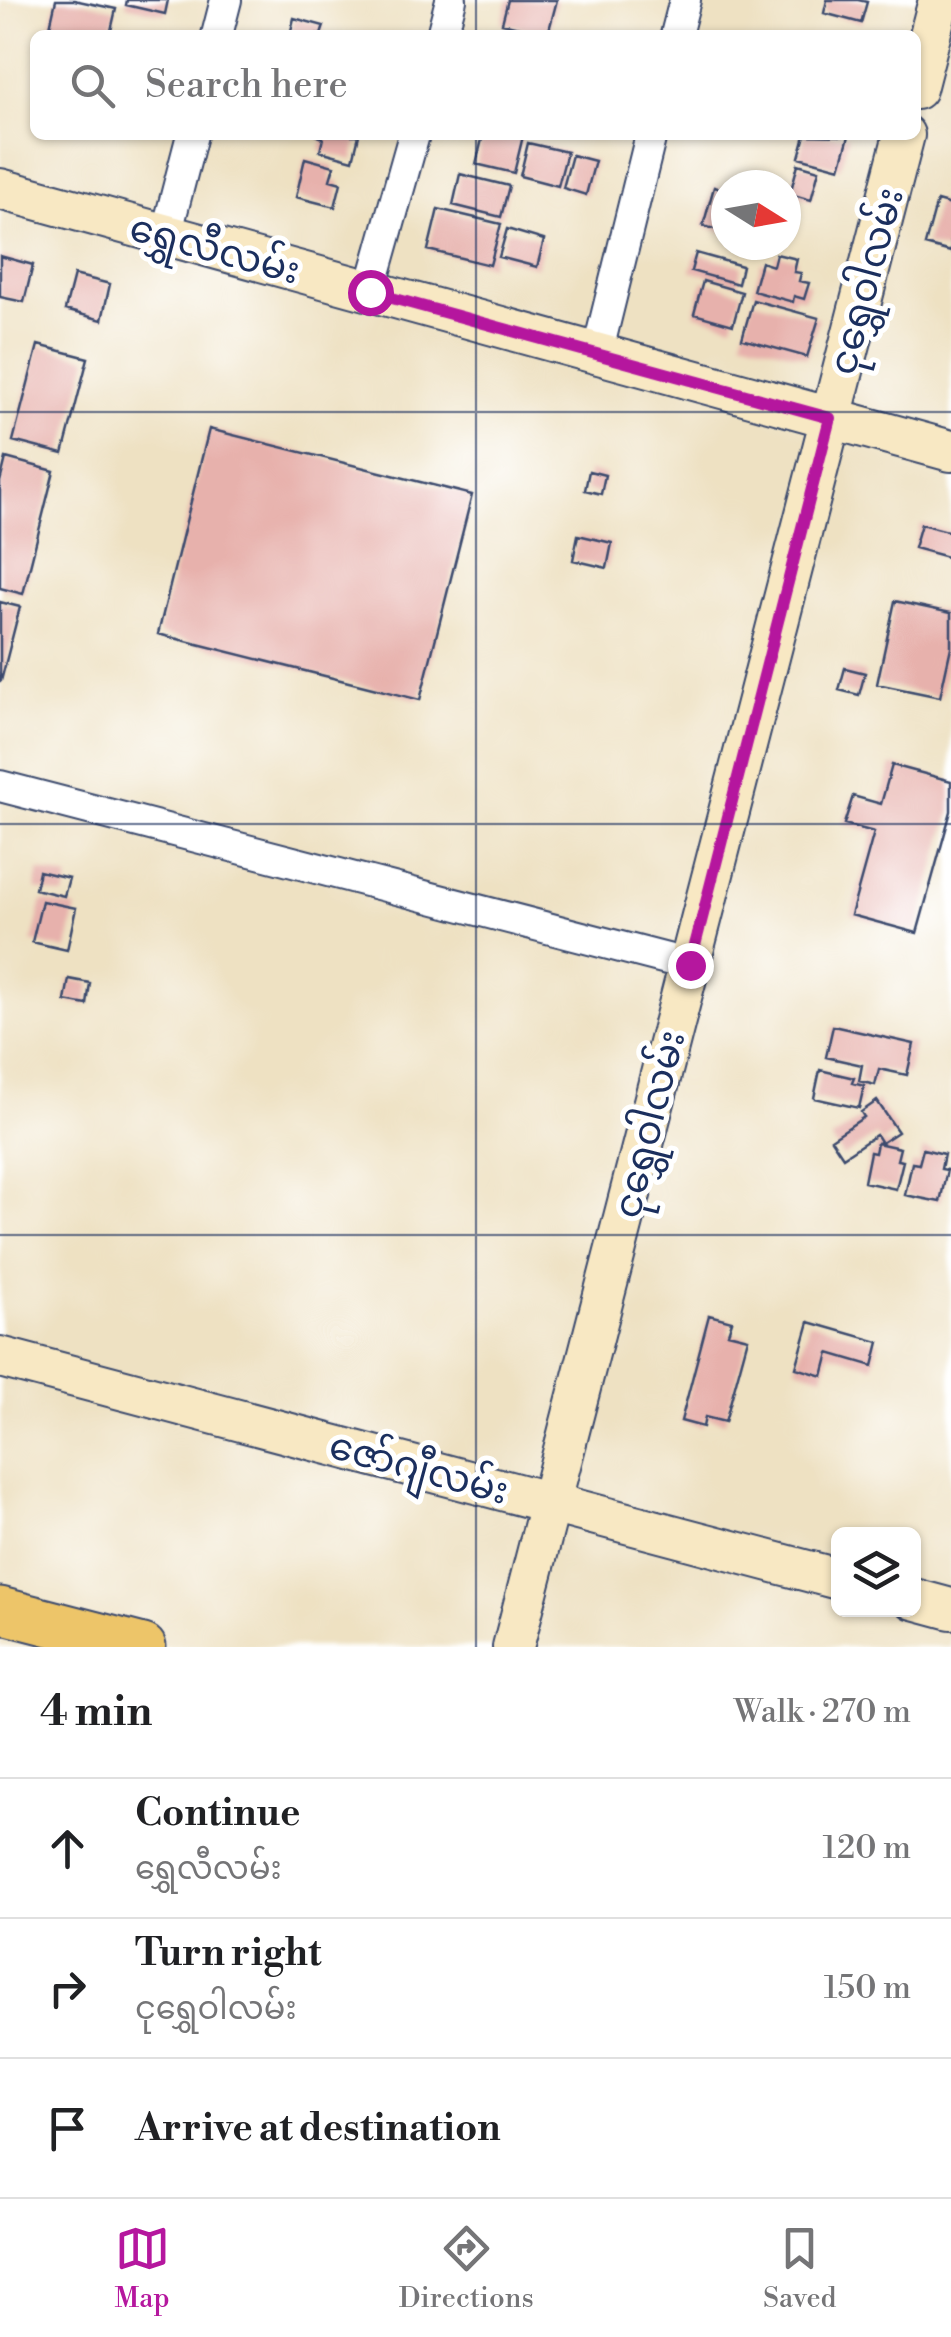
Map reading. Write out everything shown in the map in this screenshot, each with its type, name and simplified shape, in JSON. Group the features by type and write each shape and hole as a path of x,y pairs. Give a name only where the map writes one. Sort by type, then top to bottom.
{"main road":[{"path":"0,1610 142,1647"}],"street":[{"path":"219,30 226,0"},
{"path":"443,30 452,0"},
{"path":"677,30 685,0"},
{"path":"921,70 939,0"},
{"path":"166,235 191,140"},
{"path":"370,292 413,140"},
{"path":"598,354 651,140"},
{"name":"ငုရွှေဝါလမ်း","path":"513,1647 903,140"},
{"name":"ရွှေလီလမ်း","path":"0,189 951,451"},
{"path":"0,786 690,965"},
{"name":"ဇော်ဂျီလမ်း","path":"0,1357 831,1577"},
{"path":"921,1601 951,1609"}],"building":[{"path":"56,0 116,9 111,30 49,30"},
{"path":"127,0 168,0 165,14 126,5"},
{"path":"508,0 557,0 549,30 502,23"},
{"path":"827,0 867,2 861,23 824,13"},
{"path":"294,18 324,26 323,30 291,30"},
{"path":"323,140 358,140 353,160 320,151"},
{"path":"482,140 522,140 514,173 476,164"},
{"path":"804,140 848,140 840,168 799,157"},
{"path":"528,143 567,152 558,186 520,176"},
{"path":"572,155 595,161 586,195 563,188"},
{"path":"305,158 334,166 330,180 341,183 335,207 296,197"},
{"path":"798,164 819,170 811,200 801,197 801,170 796,170"},
{"path":"460,174 509,186 501,217 453,205"},
{"path":"711,198 711,228 703,226"},
{"path":"937,201 951,205 951,252 925,245"},
{"path":"438,209 501,224 490,265 428,250"},
{"path":"507,229 544,240 537,267 499,257"},
{"path":"696,253 742,266 738,284 691,271"},
{"path":"0,256 33,265 24,302 0,297"},
{"path":"774,260 797,260 794,272 801,273 799,281 809,283 804,299 794,296 793,302 753,291 761,262 773,266"},
{"path":"74,275 110,284 102,320 65,310"},
{"path":"703,281 742,292 733,325 694,314"},
{"path":"753,300 819,318 807,357 742,339"},
{"path":"38,345 88,358 63,454 13,441"},
{"path":"209,429 472,495 420,700 158,634"},
{"path":"6,458 54,471 23,594 0,588 0,482"},
{"path":"589,471 605,475 601,494 585,490"},
{"path":"921,524 951,532 951,558 914,548"},
{"path":"578,535 612,543 607,568 573,560"},
{"path":"895,601 951,613 951,647 940,697 877,684"},
{"path":"0,602 20,607 1,681 0,681"},
{"path":"845,668 865,673 859,695 839,690"},
{"path":"892,765 951,781 951,811 917,933 851,915 874,832 844,824 853,796 881,804"},
{"path":"39,871 69,878 64,896 35,889"},
{"path":"42,901 76,908 67,950 32,942"},
{"path":"69,979 90,983 87,1005 65,1001"},
{"path":"833,1026 914,1044 907,1075 879,1069 875,1085 859,1081 862,1065 826,1057"},
{"path":"820,1070 854,1078 852,1083 864,1086 859,1108 814,1098"},
{"path":"877,1101 898,1132 881,1143 876,1135 843,1157 831,1139 864,1117 861,1112"},
{"path":"877,1143 900,1148 897,1160 903,1161 896,1189 864,1182 870,1152 875,1153"},
{"path":"923,1149 944,1154 941,1169 947,1170 940,1202 905,1195 912,1163 919,1164"},
{"path":"709,1315 732,1321 728,1333 748,1338 725,1422 705,1417 703,1427 681,1421"},
{"path":"809,1322 879,1342 873,1366 829,1353 823,1376 796,1368"}],"route":[{"path":"370,292 830,418 690,965"}]}
